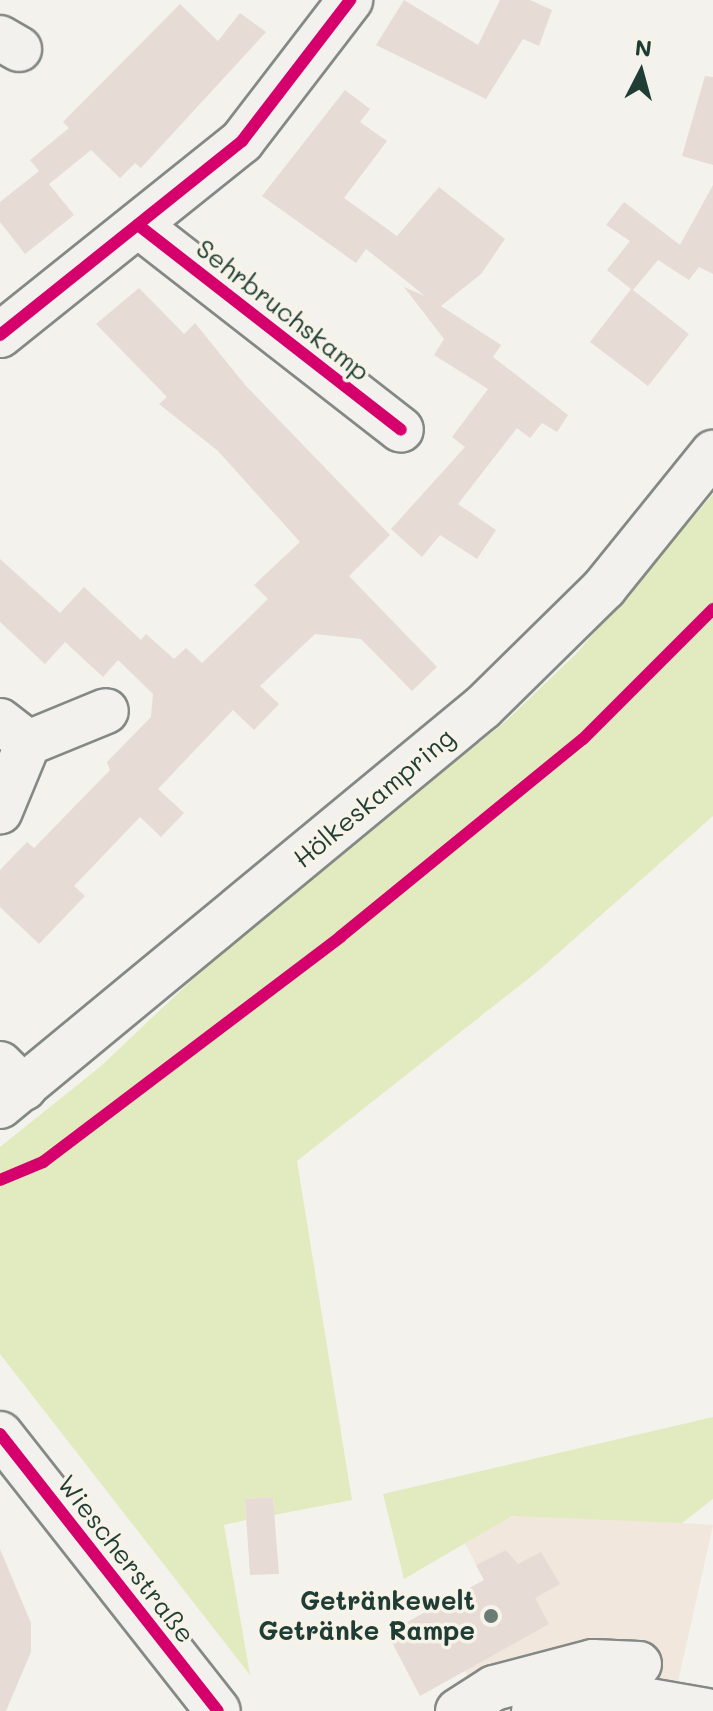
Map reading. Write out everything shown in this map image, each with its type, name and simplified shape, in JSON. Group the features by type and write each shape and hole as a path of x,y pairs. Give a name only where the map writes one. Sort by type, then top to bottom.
{"main road":[{"path":"0,335 242,141 350,0"},
{"name":"Sehrbruchskamp","path":"138,225 401,430"},
{"name":"Hölkeskampring","path":"8,1086 483,707 604,588 713,453"},
{"path":"0,811 14,732 106,711"},
{"name":"Wiescherstraße","path":"0,1434 218,1711"},
{"path":"458,1711 494,1688 593,1662 639,1664"},
{"path":"534,1711 609,1694 707,1711"}],"shaded area":[{"path":"533,1513 713,1525 674,1700 495,1711 472,1685 433,1608 484,1580 465,1543 505,1518"}],"green space":[{"path":"713,494 713,816 538,971 297,1161 352,1500 274,1515 273,1497 245,1499 246,1520 224,1525 250,1675 0,1354 0,1147 101,1066 232,942 506,721 577,653"},
{"path":"713,1417 713,1499 682,1523 512,1516 404,1579 383,1494"}],"building":[{"path":"404,0 478,45 500,0 530,0 552,10 539,46 523,39 486,99 376,45"},
{"path":"180,4 218,41 240,13 266,32 141,168 135,163 120,178 91,150 49,184 74,215 25,254 0,222 0,202 39,171 30,160 69,128 63,122"},
{"path":"705,76 713,77 713,165 682,156"},
{"path":"345,90 370,109 360,122 387,141 344,198 397,236 439,187 505,239 481,274 441,306 501,345 493,357 568,415 557,432 542,423 530,438 517,428 458,504 496,530 477,559 440,535 422,557 391,529 465,447 452,437 488,389 434,355 444,339 404,287 425,296 366,249 356,263 262,196"},
{"path":"713,185 713,274 699,267 689,280 658,260 633,290 689,334 648,386 590,342 631,289 607,270 630,241 606,225 624,202 680,245"},
{"path":"139,288 184,334 195,323 246,386 390,535 349,576 437,667 412,691 361,639 315,634 260,686 279,704 254,730 233,710 158,789 184,813 161,837 140,817 74,886 85,896 39,944 0,907 0,870 27,842 34,848 110,770 107,762 151,717 153,694 118,660 103,677 65,642 45,664 0,622 0,559 60,613 84,587 141,640 146,634 174,659 186,648 202,663 268,599 254,585 300,542 218,451 159,404 167,397 96,324"},
{"path":"273,1497 279,1574 250,1575 245,1499"},
{"path":"0,1549 31,1623 31,1652 6,1711 0,1711"},
{"name":"Getränkewelt Getränke Rampe","path":"506,1550 518,1564 541,1552 560,1584 535,1598 549,1624 420,1696 387,1633 484,1580 476,1565"}],"cycle path":[{"path":"0,335 242,141 350,0"},
{"path":"138,225 401,430"},
{"path":"0,1180 43,1162 340,937 583,739 713,609"},
{"path":"0,1434 218,1711"}],"place":[{"name":"Getränkewelt Getränke Rampe","path":"491,1616"}]}
